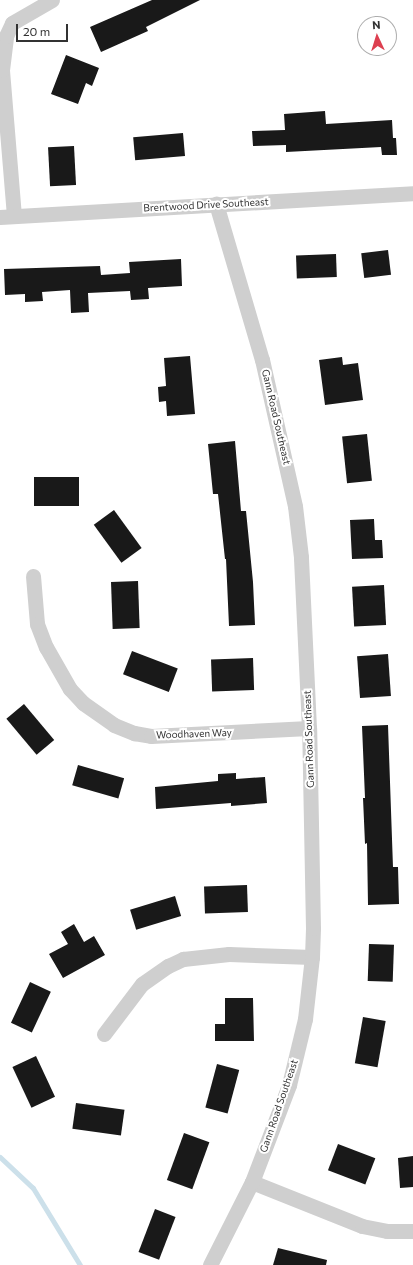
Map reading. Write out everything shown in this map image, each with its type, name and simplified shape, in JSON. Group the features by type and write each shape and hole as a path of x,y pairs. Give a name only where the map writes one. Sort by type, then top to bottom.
{"street":[{"path":"7,217 2,70 6,36 12,23 52,0"},
{"name":"Brentwood Drive Southeast","path":"7,217 413,193"},
{"name":"Gann Road Southeast","path":"210,1265 252,1182 275,1124 298,1050 308,998 312,957 309,728 301,557 295,506 264,368 216,204"},
{"name":"Woodhaven Way","path":"33,576 36,624 46,647 70,689 87,707 114,726 134,733 151,736 309,728"},
{"path":"104,1034 142,984 155,974 183,959 229,954 312,957"},
{"path":"252,1182 362,1226 387,1231 413,1231"}],"building":[{"path":"152,0 200,0 146,27 148,31 101,52 90,27"},
{"path":"66,55 99,68 92,86 86,83 78,104 51,94"},
{"path":"325,111 326,124 392,120 393,138 396,138 397,155 382,155 381,147 286,152 286,145 253,146 252,131 285,130 284,114"},
{"path":"183,133 185,156 135,160 133,137"},
{"path":"74,146 76,185 50,186 48,147"},
{"path":"388,250 391,275 364,278 361,253"},
{"path":"336,254 337,277 297,278 296,255"},
{"path":"181,259 182,286 148,288 149,299 131,300 130,291 88,293 89,312 71,313 70,290 42,292 43,301 25,302 25,294 5,295 4,269 100,266 101,275 130,273 129,262"},
{"path":"190,356 195,414 167,416 166,401 159,402 158,387 166,386 164,358"},
{"path":"342,357 343,365 358,363 363,400 325,405 319,360"},
{"path":"367,434 372,481 347,483 342,437"},
{"path":"235,441 241,511 246,511 253,582 255,625 229,626 226,559 218,494 213,494 208,444"},
{"path":"34,477 79,477 79,506 34,506"},
{"path":"114,510 142,548 121,563 94,525"},
{"path":"374,519 375,540 382,540 383,558 352,559 350,520"},
{"path":"138,581 140,628 113,629 111,582"},
{"path":"384,585 386,625 354,627 352,587"},
{"path":"132,651 178,669 169,692 123,674"},
{"path":"388,654 391,696 360,698 357,656"},
{"path":"253,658 254,690 212,691 211,659"},
{"path":"24,704 54,740 37,755 6,719"},
{"path":"388,725 393,867 398,867 399,904 368,905 367,843 365,844 363,798 365,798 362,726"},
{"path":"78,765 124,778 118,798 72,785"},
{"path":"236,773 236,779 265,777 267,803 231,806 231,803 156,809 155,787 218,781 218,774"},
{"path":"247,885 248,912 205,913 204,887"},
{"path":"175,896 181,916 136,930 130,910"},
{"path":"74,924 84,942 94,936 105,955 63,978 49,954 68,944 61,932"},
{"path":"369,944 394,945 393,982 368,981"},
{"path":"30,982 51,992 32,1033 11,1023"},
{"path":"225,998 253,998 254,1041 215,1041 215,1024 225,1024"},
{"path":"363,1017 386,1021 377,1067 355,1063"},
{"path":"36,1056 55,1097 31,1108 12,1067"},
{"path":"217,1064 239,1070 228,1113 205,1107"},
{"path":"76,1103 125,1110 121,1136 72,1129"},
{"path":"184,1133 209,1142 192,1189 167,1180"},
{"path":"338,1144 375,1158 365,1184 328,1170"},
{"path":"413,1156 413,1187 400,1188 398,1158"},
{"path":"155,1209 176,1217 159,1260 139,1252"},
{"path":"278,1248 327,1260 326,1265 273,1265"}],"waterway":[{"path":"0,1157 33,1188 80,1265"}]}
